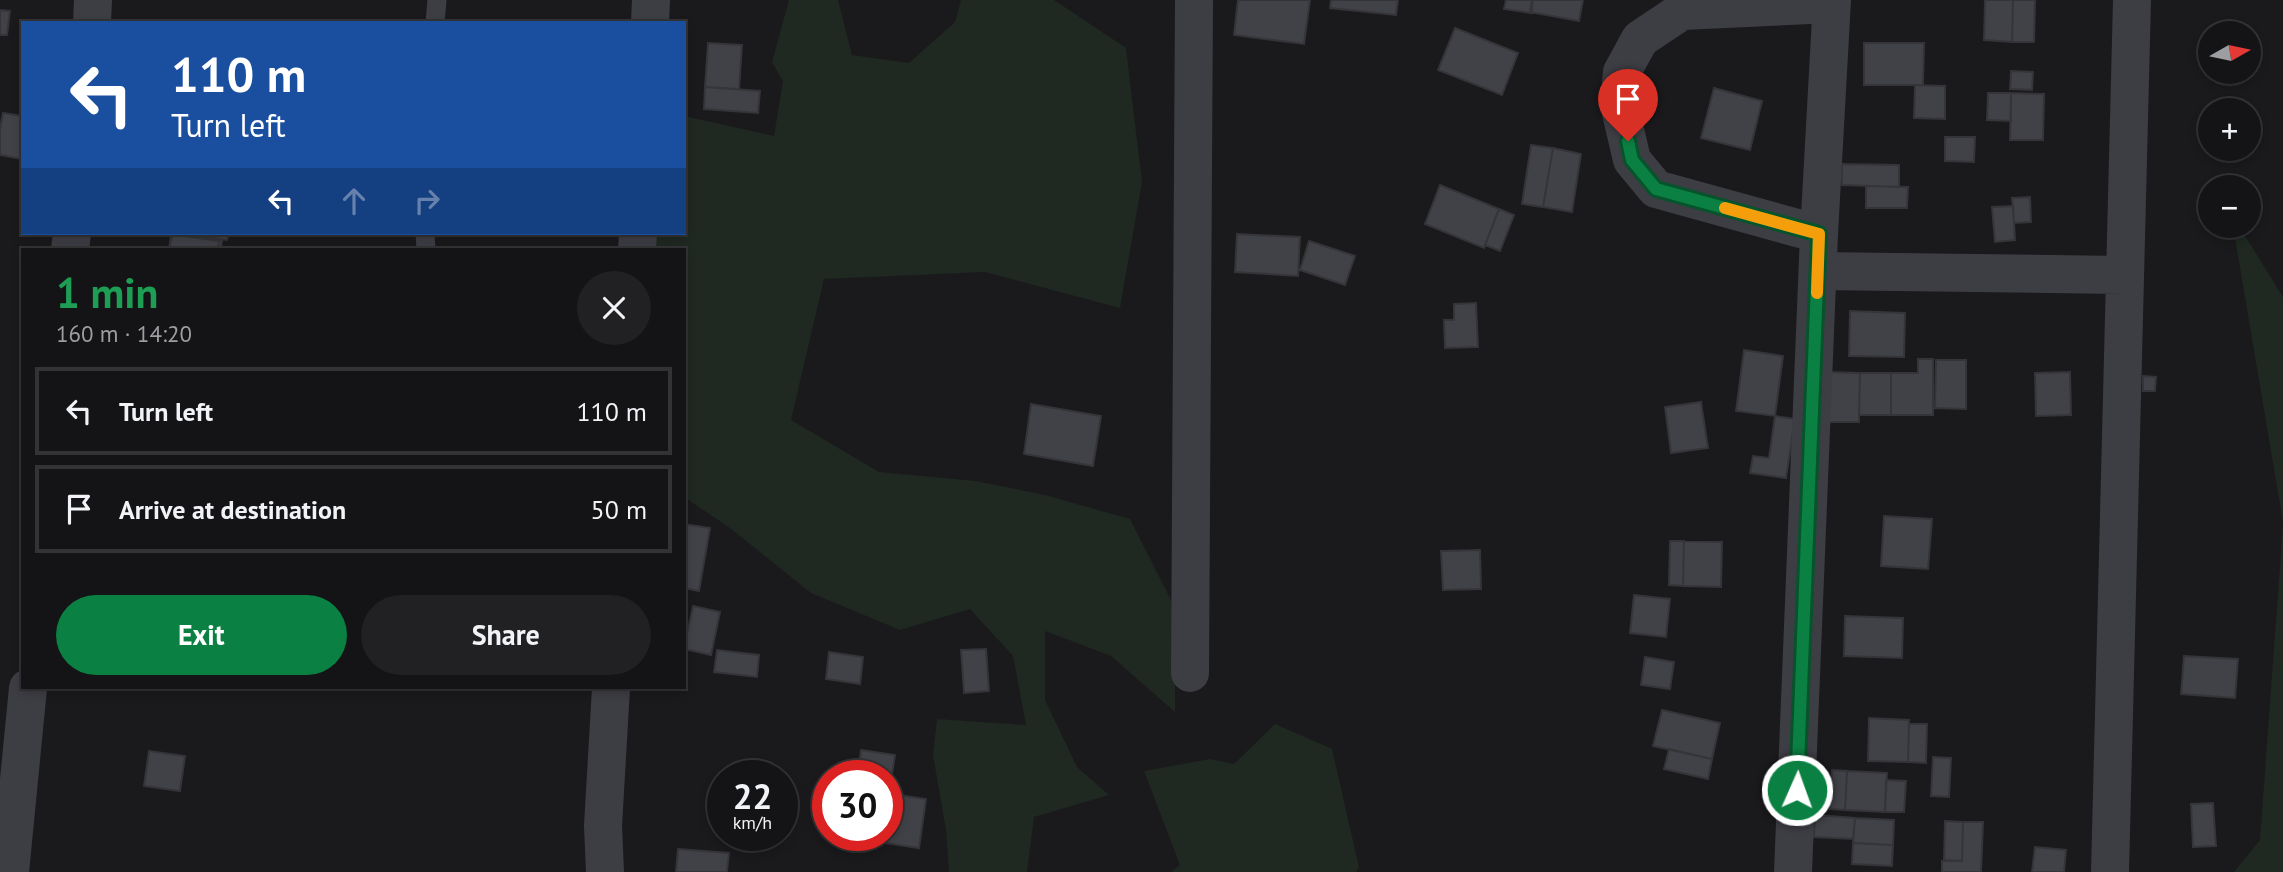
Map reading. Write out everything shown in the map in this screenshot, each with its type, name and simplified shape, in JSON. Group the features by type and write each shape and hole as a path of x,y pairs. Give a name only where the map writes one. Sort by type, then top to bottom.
{"street":[{"path":"92,21 93,0"},
{"path":"650,21 651,0"},
{"path":"1190,673 1194,0"},
{"path":"2110,872 2132,0"},
{"path":"1793,872 1818,252 1831,2 1682,10 1640,39 1622,72 1619,104 1632,160 1656,189 1818,252 2124,275"},
{"path":"10,872 28,689"},
{"path":"605,872 603,826 611,689"}],"lane":[{"path":"435,21 437,0"}],"shaded area":[{"path":"789,0 838,0 852,55 909,63 955,22 961,0 1054,0 1126,48 1142,182 1120,308 985,272 824,279 791,420 879,472 976,481 1045,495 1130,519 1175,608 1175,712 1111,656 1045,631 1045,700 1077,767 1109,795 1034,817 1027,872 949,872 946,830 933,755 937,719 1026,725 1013,656 970,609 900,630 811,593 730,528 686,498 686,248 653,248 653,235 686,235 686,116 774,136 783,81 772,62"},
{"path":"2235,238 2246,238 2283,297 2283,522"},
{"path":"2283,525 2283,872 2234,872 2260,840"},
{"path":"1275,724 1332,749 1359,867 1356,872 1171,872 1180,865 1144,771 1210,759 1234,764"}],"building":[{"path":"1238,0 1310,0 1304,44 1234,35"},
{"path":"1331,0 1398,0 1396,15 1330,8"},
{"path":"1506,0 1533,0 1531,13 1504,9"},
{"path":"1532,0 1583,0 1579,21 1530,12"},
{"path":"1985,0 2013,0 2012,42 1984,40"},
{"path":"2013,0 2035,0 2034,42 2012,42"},
{"path":"0,10 10,11 7,35 0,35"},
{"path":"1455,28 1518,53 1502,95 1438,70"},
{"path":"708,43 742,45 739,89 705,87"},
{"path":"1864,43 1924,43 1923,85 1864,85"},
{"path":"2011,71 2033,72 2032,90 2010,89"},
{"path":"1915,85 1945,86 1945,119 1914,118"},
{"path":"705,87 760,91 758,113 704,109"},
{"path":"1714,88 1762,101 1750,150 1701,138"},
{"path":"1988,93 2011,93 2011,121 1987,120"},
{"path":"2011,93 2044,94 2043,140 2010,140"},
{"path":"3,113 21,116 21,159 0,155"},
{"path":"1945,137 1975,137 1974,162 1945,161"},
{"path":"1531,145 1553,148 1543,207 1522,204"},
{"path":"1553,148 1581,154 1572,212 1543,207"},
{"path":"1842,164 1899,165 1899,187 1842,185"},
{"path":"1440,185 1499,209 1484,248 1425,224"},
{"path":"1866,186 1908,187 1907,208 1866,208"},
{"path":"2030,197 2031,222 2014,223 2012,198"},
{"path":"2013,206 2015,240 1995,242 1992,207"},
{"path":"1499,209 1514,215 1500,251 1485,245"},
{"path":"1237,234 1300,237 1298,276 1235,272"},
{"path":"171,235 219,241 218,248 169,248"},
{"path":"172,235 222,240 221,248 169,248"},
{"path":"192,235 228,235 227,240"},
{"path":"192,235 228,235 227,240"},
{"path":"1309,241 1355,256 1345,285 1300,270"},
{"path":"1476,303 1478,347 1445,348 1444,320 1454,320 1454,304"},
{"path":"1850,311 1905,313 1904,357 1849,356"},
{"path":"1744,350 1783,356 1775,416 1736,411"},
{"path":"1918,359 1933,359 1933,415 1891,415 1891,373 1918,373"},
{"path":"1936,360 1966,360 1966,409 1935,408"},
{"path":"1827,372 1860,373 1859,422 1827,422"},
{"path":"2070,372 2071,415 2036,416 2035,373"},
{"path":"1860,373 1891,373 1891,415 1859,415"},
{"path":"2143,376 2156,377 2155,391 2143,391"},
{"path":"1701,402 1708,448 1671,453 1665,407"},
{"path":"1031,404 1101,416 1093,466 1024,454"},
{"path":"1775,416 1795,419 1786,478 1750,473 1753,456 1769,458"},
{"path":"1884,516 1932,519 1928,569 1881,566"},
{"path":"686,524 710,528 699,591 686,588"},
{"path":"1670,541 1684,541 1683,586 1669,585"},
{"path":"1684,541 1722,542 1721,587 1683,586"},
{"path":"1480,550 1481,589 1443,590 1441,551"},
{"path":"1634,595 1670,599 1666,637 1630,633"},
{"path":"693,606 720,612 711,655 686,649"},
{"path":"1845,616 1903,618 1902,658 1844,656"},
{"path":"986,649 989,691 964,693 961,650"},
{"path":"717,650 759,655 757,677 714,672"},
{"path":"829,652 863,657 860,684 826,679"},
{"path":"2184,656 2238,659 2235,698 2181,694"},
{"path":"1645,657 1674,662 1670,689 1641,685"},
{"path":"1662,710 1720,723 1712,759 1653,746"},
{"path":"1869,718 1909,720 1908,762 1868,761"},
{"path":"1909,724 1927,724 1926,763 1908,762"},
{"path":"1669,749 1712,759 1708,779 1664,769"},
{"path":"861,750 895,755 894,760 860,760"},
{"path":"149,751 185,756 180,791 144,786"},
{"path":"1933,757 1951,758 1949,797 1931,796"},
{"path":"1832,770 1847,771 1845,810 1830,809"},
{"path":"1847,771 1887,773 1885,812 1845,810"},
{"path":"1886,780 1906,781 1904,812 1885,812"},
{"path":"903,796 926,799 919,848 903,846"},
{"path":"2213,803 2216,846 2193,847 2191,804"},
{"path":"1815,815 1855,818 1853,839 1814,837"},
{"path":"1855,818 1894,820 1893,845 1853,843"},
{"path":"1945,821 1963,822 1962,861 1944,860"},
{"path":"1963,822 1983,822 1981,872 1942,872 1942,861 1962,861"},
{"path":"1853,843 1893,845 1892,866 1852,864"},
{"path":"2035,847 2066,850 2064,872 2032,872"},
{"path":"678,849 729,853 727,872 676,872"}],"slow traffic":[{"path":"1725,208 1819,234 1817,293"}],"route":[{"path":"1628,141 1632,160 1656,189 1819,234 1797,790"}]}
